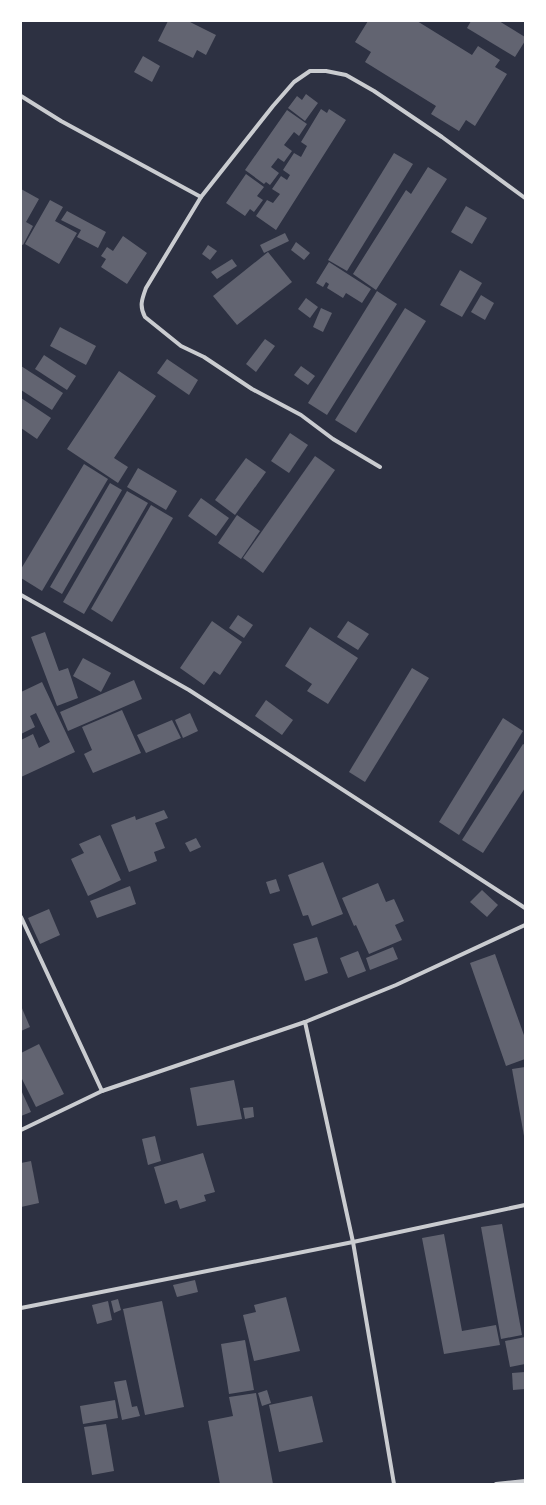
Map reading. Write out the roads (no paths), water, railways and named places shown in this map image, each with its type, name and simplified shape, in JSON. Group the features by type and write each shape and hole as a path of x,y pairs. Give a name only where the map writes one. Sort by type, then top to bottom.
{"street":[{"path":"380,467 333,439 300,414 252,389 204,357 181,346 145,317 141,310 141,302 146,288 201,197 273,106 294,82 310,71 326,71 346,75 374,91 442,137 525,198"},
{"path":"21,96 61,121 201,197"},
{"path":"21,595 189,690 525,908"},
{"path":"21,917 102,1090"},
{"path":"21,1130 102,1090 305,1022 396,985 525,925"},
{"path":"305,1022 354,1242 394,1484"},
{"path":"21,1308 354,1242 525,1205"},
{"path":"496,1484 525,1481"}]}
